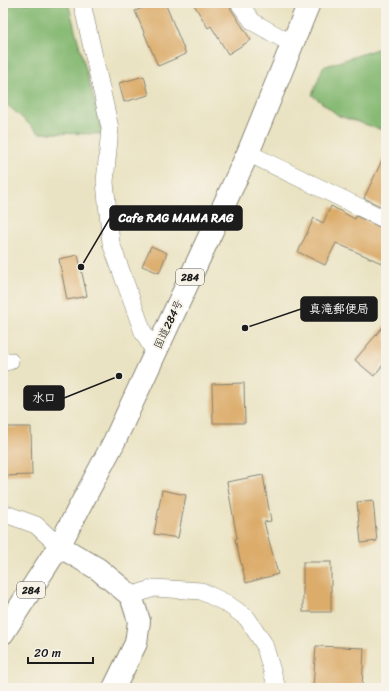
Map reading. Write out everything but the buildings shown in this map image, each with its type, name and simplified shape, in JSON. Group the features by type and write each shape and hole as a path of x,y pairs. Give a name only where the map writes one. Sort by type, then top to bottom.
{"main road":[{"name":"国道284号","path":"3,633 59,546 114,442 248,153 309,3"},
{"path":"59,546 98,569 131,596 139,621 136,643 114,688"}],"street":[{"path":"82,3 110,128 105,182 111,244 143,332 155,353"},
{"path":"239,3 253,22 292,44"},
{"path":"248,153 386,220"},
{"path":"3,513 36,525 59,546"},
{"path":"131,596 154,588 200,591 226,603 247,618 264,644 277,688"}],"green space":[{"path":"3,3 68,3 103,134 39,133 3,101"},
{"path":"386,46 386,131 339,116 312,95 323,67"}],"place":[{"name":"Cafe RAG MAMA RAG","path":"81,267"},
{"name":"真滝郵便局","path":"245,328"},
{"name":"水口","path":"119,376"}]}
